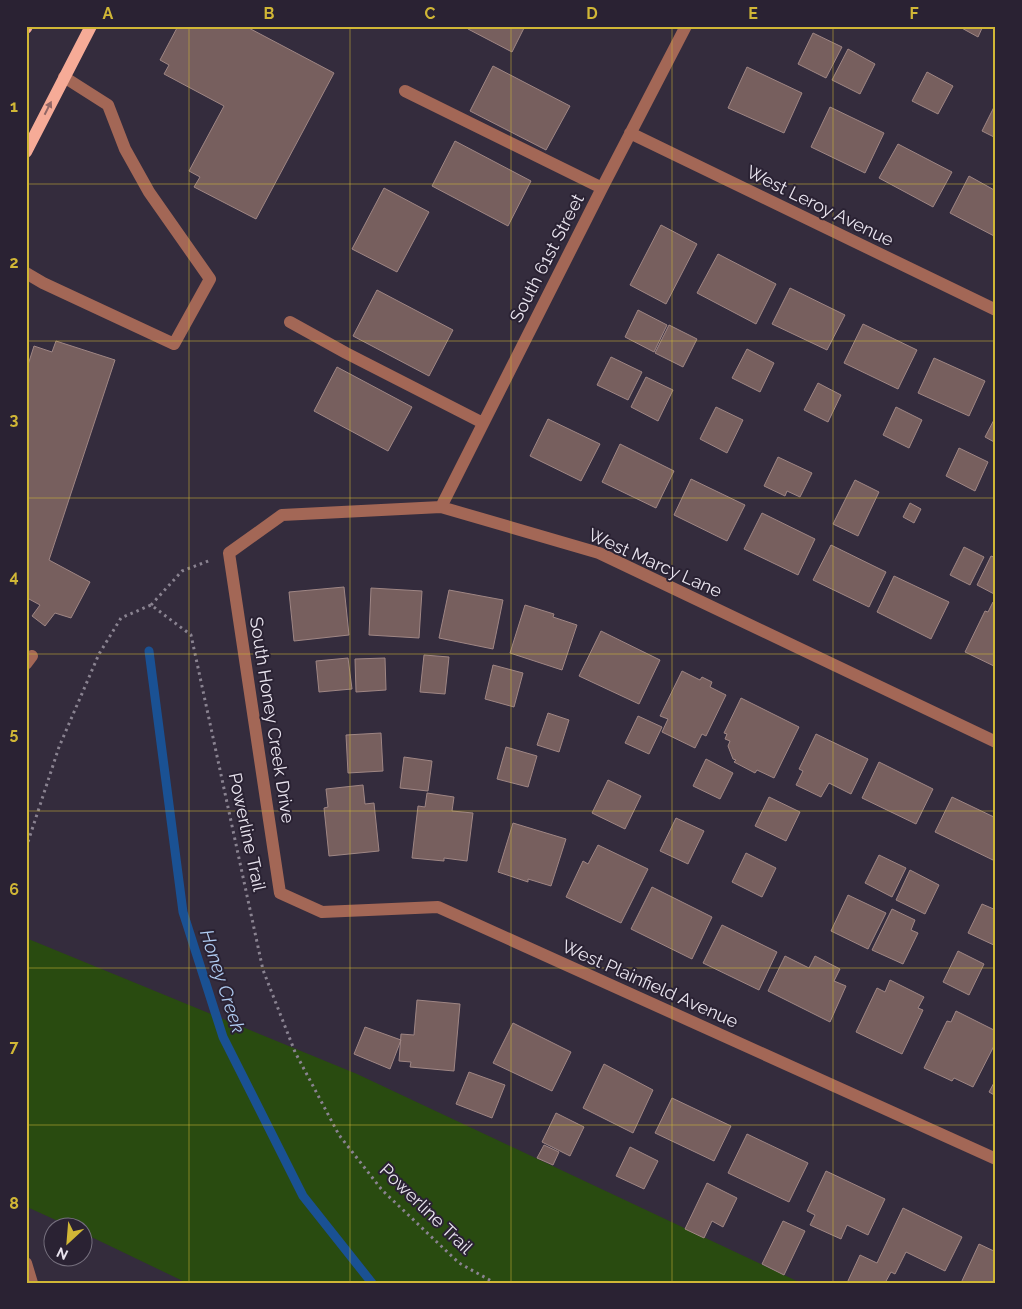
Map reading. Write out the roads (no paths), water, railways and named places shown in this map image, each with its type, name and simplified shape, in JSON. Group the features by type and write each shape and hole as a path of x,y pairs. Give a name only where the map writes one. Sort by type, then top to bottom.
{"main road":[{"path":"26,152 91,26"}],"street":[{"name":"South 61st Street","path":"441,507 686,26"},
{"path":"26,273 174,344 210,279 149,192 125,149 108,105 64,77"},
{"path":"405,91 602,188"},
{"name":"West Leroy Avenue","path":"630,133 996,310"},
{"path":"290,322 346,353 483,423"},
{"name":"West Marcy Lane","path":"229,553 282,515 441,507 599,553 996,742"},
{"name":"South Honey Creek Drive","path":"229,553 280,893"},
{"name":"West Plainfield Avenue","path":"280,893 322,912 438,907 996,1159"},
{"path":"26,1263 32,1283"}],"waterway":[{"name":"Honey Creek","path":"149,651 183,912 223,1037 303,1196 372,1283"}]}
